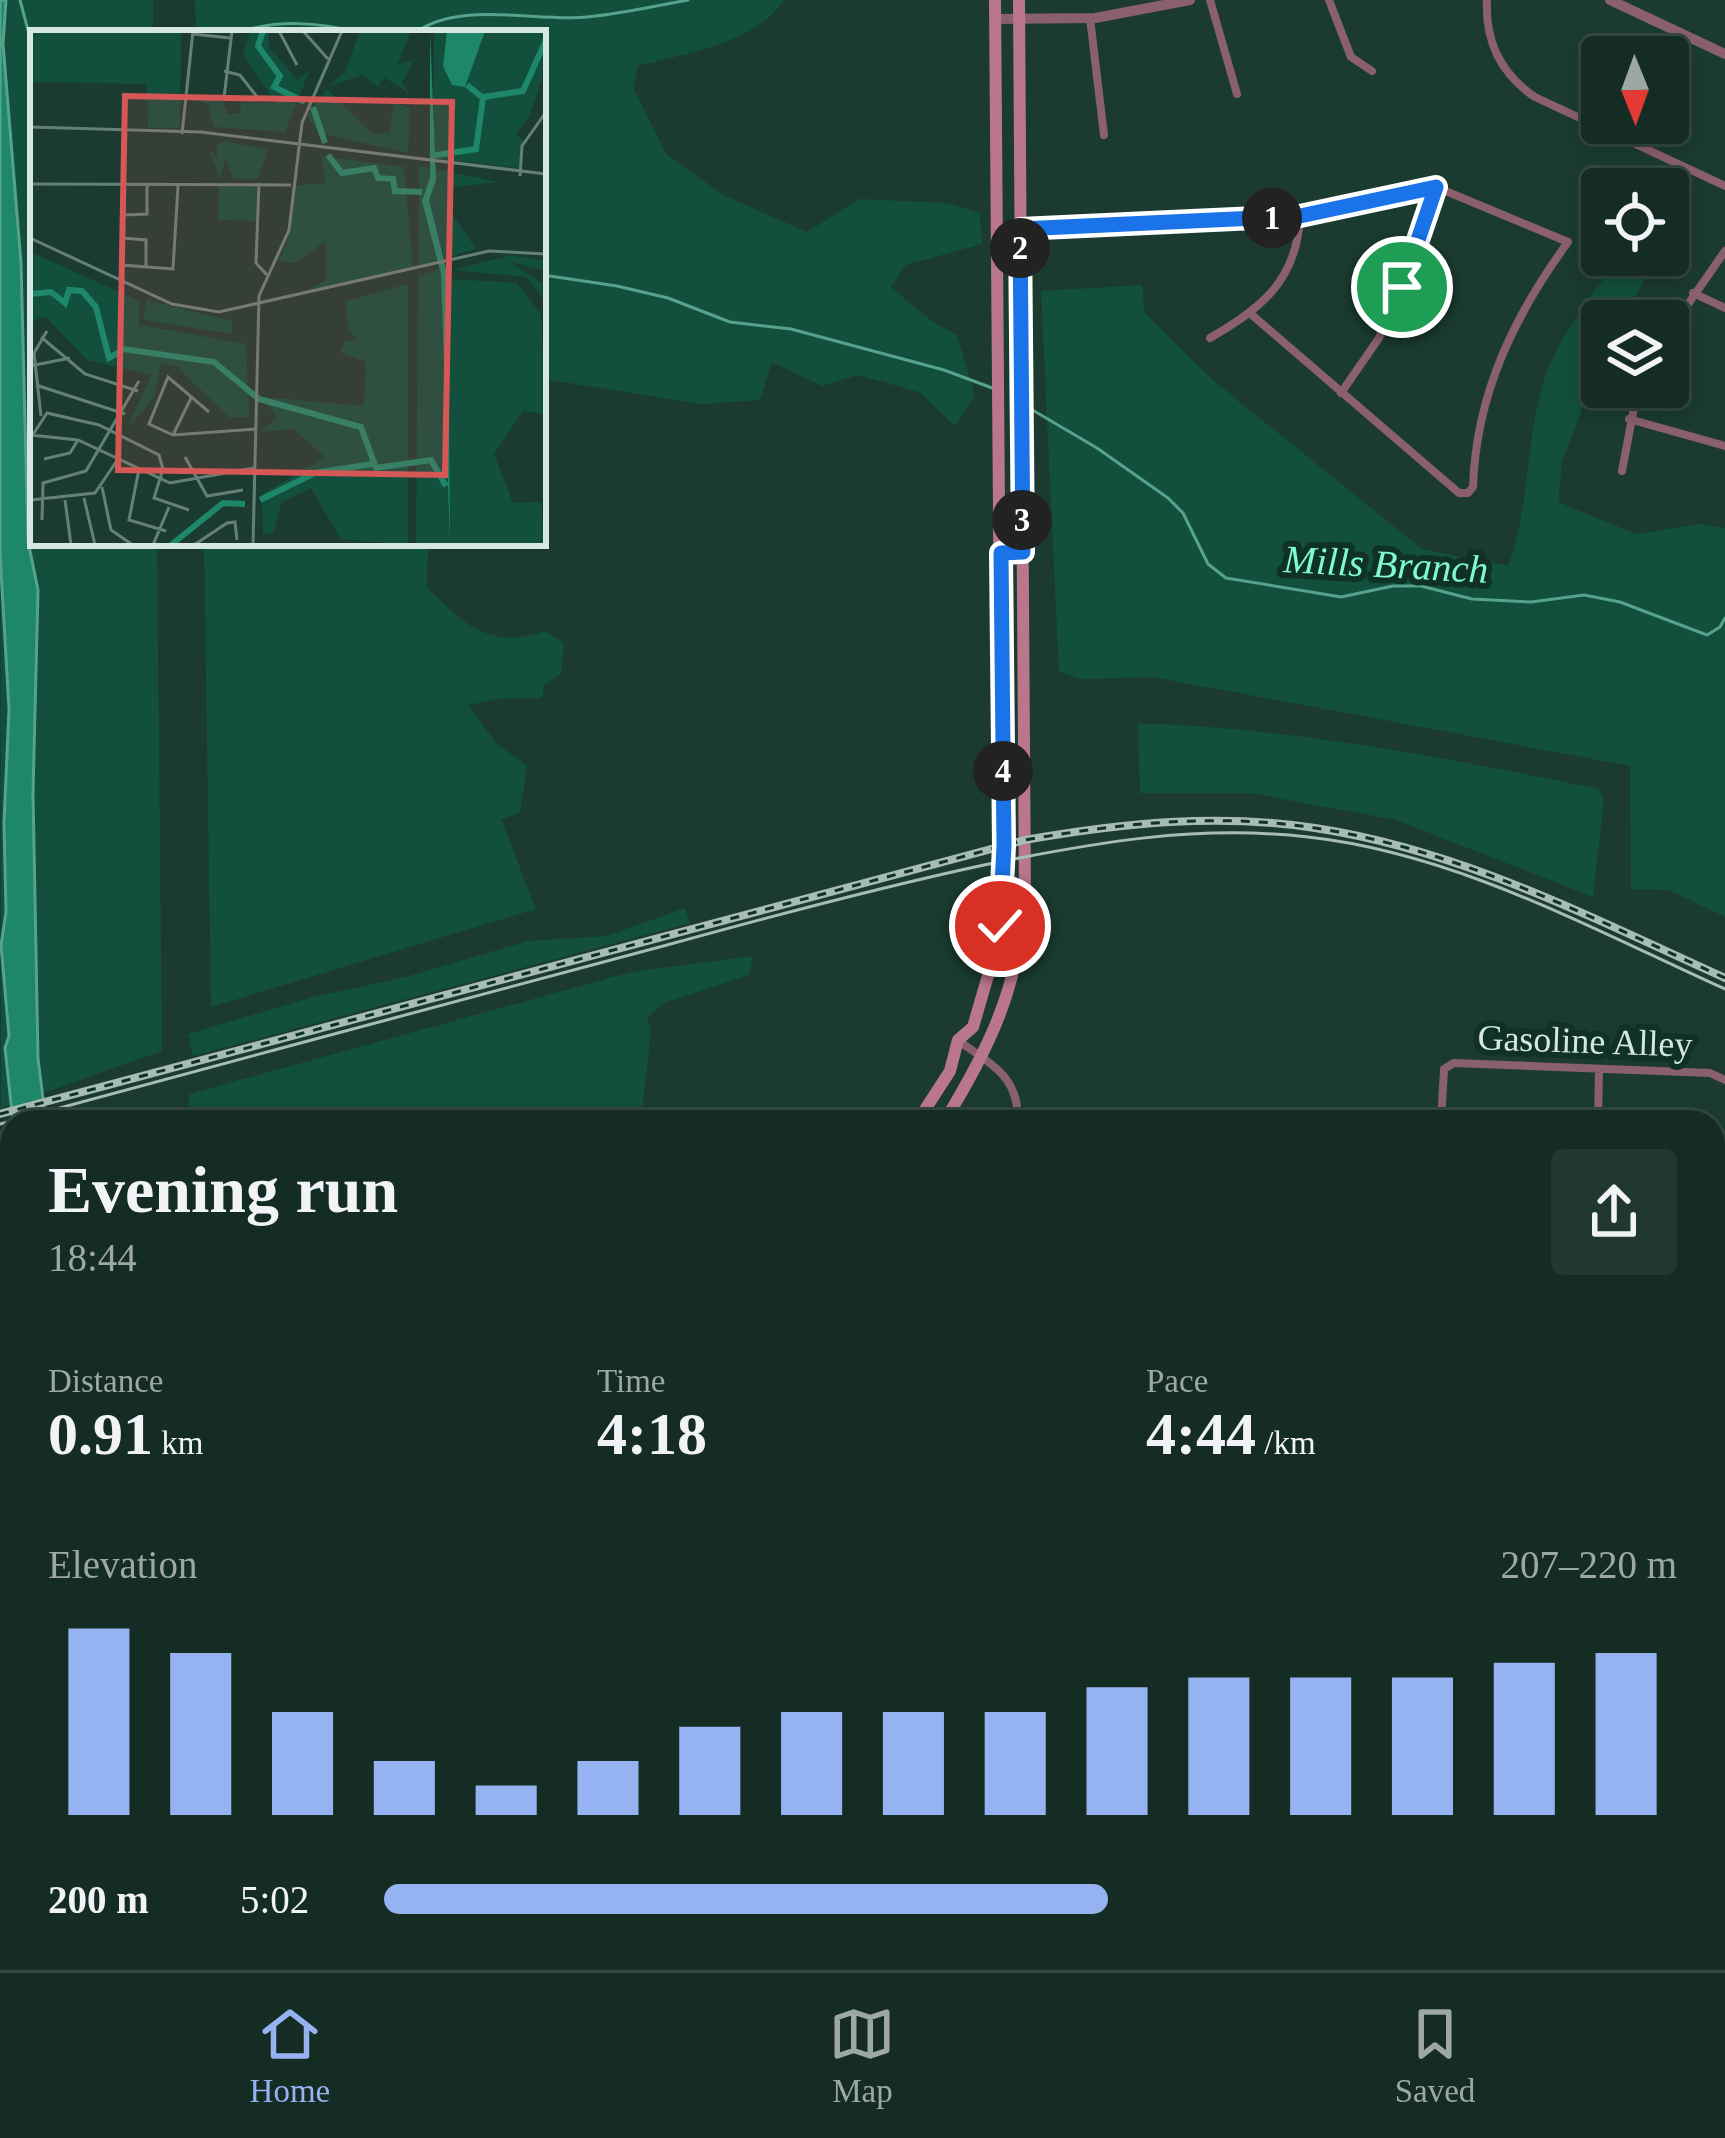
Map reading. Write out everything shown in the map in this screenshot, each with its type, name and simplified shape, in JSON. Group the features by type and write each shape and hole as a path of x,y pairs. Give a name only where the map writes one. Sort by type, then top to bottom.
{"main road":[{"path":"925,1110 950,1072 958,1040 973,1027 994,955 1003,868 995,0"},
{"path":"951,1110 983,1058 1007,996 1025,901 1018,0"},
{"path":"1001,553 1023,552"},
{"path":"1003,732 1026,731"},
{"path":"994,955 1018,953"}],"street":[{"path":"995,19 1090,18 1190,0"},
{"path":"1210,0 1238,94"},
{"path":"1329,0 1351,57 1372,71"},
{"path":"1487,0 1494,50 1512,81 1535,97 1725,186"},
{"path":"1615,1 1725,53"},
{"path":"1090,18 1104,135"},
{"path":"998,230 1300,216 1436,187 1568,242 1524,305 1492,376 1474,450 1473,487 1468,493 1459,493 1252,314"},
{"path":"1341,393 1379,338 1436,187"},
{"path":"1210,338 1252,314 1278,283 1298,249 1300,216"},
{"path":"1689,300 1725,251"},
{"path":"1693,293 1725,308"},
{"path":"1622,471 1632,408"},
{"path":"1629,419 1725,446"},
{"path":"958,1040 1005,1075 1014,1088 1017,1110"},
{"name":"Gasoline Alley","path":"1442,1110 1444,1069 1454,1063 1710,1073 1725,1080"},
{"path":"1598,1110 1599,1070"},
{"path":"1725,1455 1725,1500"}],"shaded area":[{"path":"0,0 153,0 153,30 30,30 30,546 157,546 162,1051 1,1108"},
{"path":"0,0 6,0 3,44 21,263 28,541 38,590 33,793 38,1059 44,1110 12,1110 5,1048 9,1036 1,945 6,912 9,709 0,554"},
{"path":"195,0 784,0 738,37 638,66 633,88 666,154 725,196 807,232 859,199 947,203 980,213 982,244 906,265 891,287 933,322 957,335 975,396 955,426 919,392 858,375 822,386 772,362 760,400 701,404 546,379 546,30 196,30"},
{"path":"1606,276 1647,276 1633,300 1588,300"},
{"path":"1142,285 1145,313 1215,382 1422,549 1508,566 1543,383 1581,311 1582,408 1562,462 1558,502 1636,534 1699,524 1725,528 1725,917 1669,890 1631,889 1630,766 1153,677 1083,679 1059,672 1041,291"},
{"path":"204,546 428,546 427,588 466,622 509,638 545,631 564,643 561,674 544,685 542,698 468,705 498,745 527,765 520,813 501,819 536,909 211,1007"},
{"path":"1138,723 1312,738 1599,789 1604,800 1593,897 1396,820 1250,793 1140,793"},
{"path":"685,908 690,923 193,1056 188,1034 528,941 607,936"},
{"path":"753,956 749,975 664,1003 647,1018 651,1030 642,1110 188,1110 189,1094 631,972"}],"waterway":[{"name":"Mills Branch","path":"20,0 30,38"},
{"path":"420,30 453,17 587,17 688,0"},
{"name":"Mills Branch","path":"249,30 298,24 347,30"},
{"name":"Mills Branch","path":"546,275 668,298 730,322 791,329 944,370 995,389"},
{"name":"Mills Branch","path":"1024,405 1168,498 1183,513 1208,564 1226,578 1341,597 1393,586 1421,586 1472,599 1531,602 1584,595 1620,602 1707,635 1725,618"}],"tram line":[{"path":"52,1110 864,893 1065,850 1185,834 1308,837 1416,859 1522,896 1725,989"}],"railway":[{"path":"15,1110 1025,840 1134,825 1242,821 1369,838 1525,889 1725,978"}],"route":[{"path":"1000,926 1004,846 1001,553 1023,552 1020,229 1300,216 1436,187 1402,287"}]}
